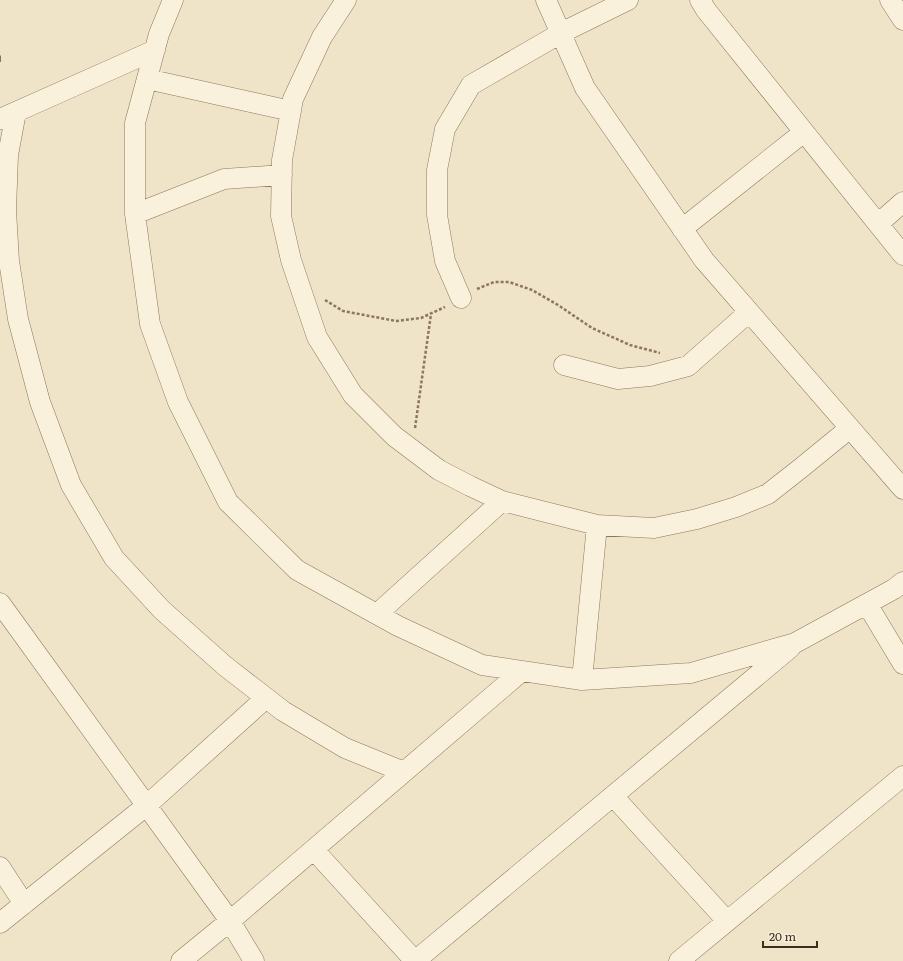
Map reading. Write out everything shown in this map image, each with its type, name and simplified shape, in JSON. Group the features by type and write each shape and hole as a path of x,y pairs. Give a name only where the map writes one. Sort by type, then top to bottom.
{"street":[{"path":"173,0 159,34 134,123 135,214 150,324 178,402 228,502 297,570 398,626 482,665 582,680 691,673 795,644"},
{"path":"346,0 322,36 293,99 282,160 281,216 291,260 317,336 353,395 394,436 439,470 502,501 598,525 654,528 697,519 736,507 768,494 850,428"},
{"path":"546,0 585,88 704,260 903,489"},
{"path":"461,298 445,261 437,214 437,170 445,129 470,85 561,34 628,0"},
{"path":"700,0 706,10 903,255"},
{"path":"890,0 903,20"},
{"path":"155,50 8,116 6,210 9,261 5,278 18,319 40,402 71,485 114,558 162,610 225,666 282,710 346,748 404,772"},
{"path":"147,79 291,111"},
{"path":"682,229 804,132"},
{"path":"135,214 224,179 282,175"},
{"path":"878,224 903,202"},
{"path":"564,365 618,379 650,376 688,366 749,312"},
{"path":"377,614 502,501"},
{"path":"582,680 598,525"},
{"path":"314,850 415,961 795,644 894,589 903,582"},
{"path":"0,603 230,921 254,961"},
{"path":"867,604 903,664"},
{"path":"181,961 314,850 522,671"},
{"path":"0,923 146,806 266,698"},
{"path":"678,961 903,776"},
{"path":"613,796 727,921"},
{"path":"0,867 24,904"}],"path":[{"path":"325,300 343,311 396,321 422,318 476,289 494,282 509,282 532,290 545,297 592,328 630,344 660,353"},
{"path":"412,450 431,314"}]}
